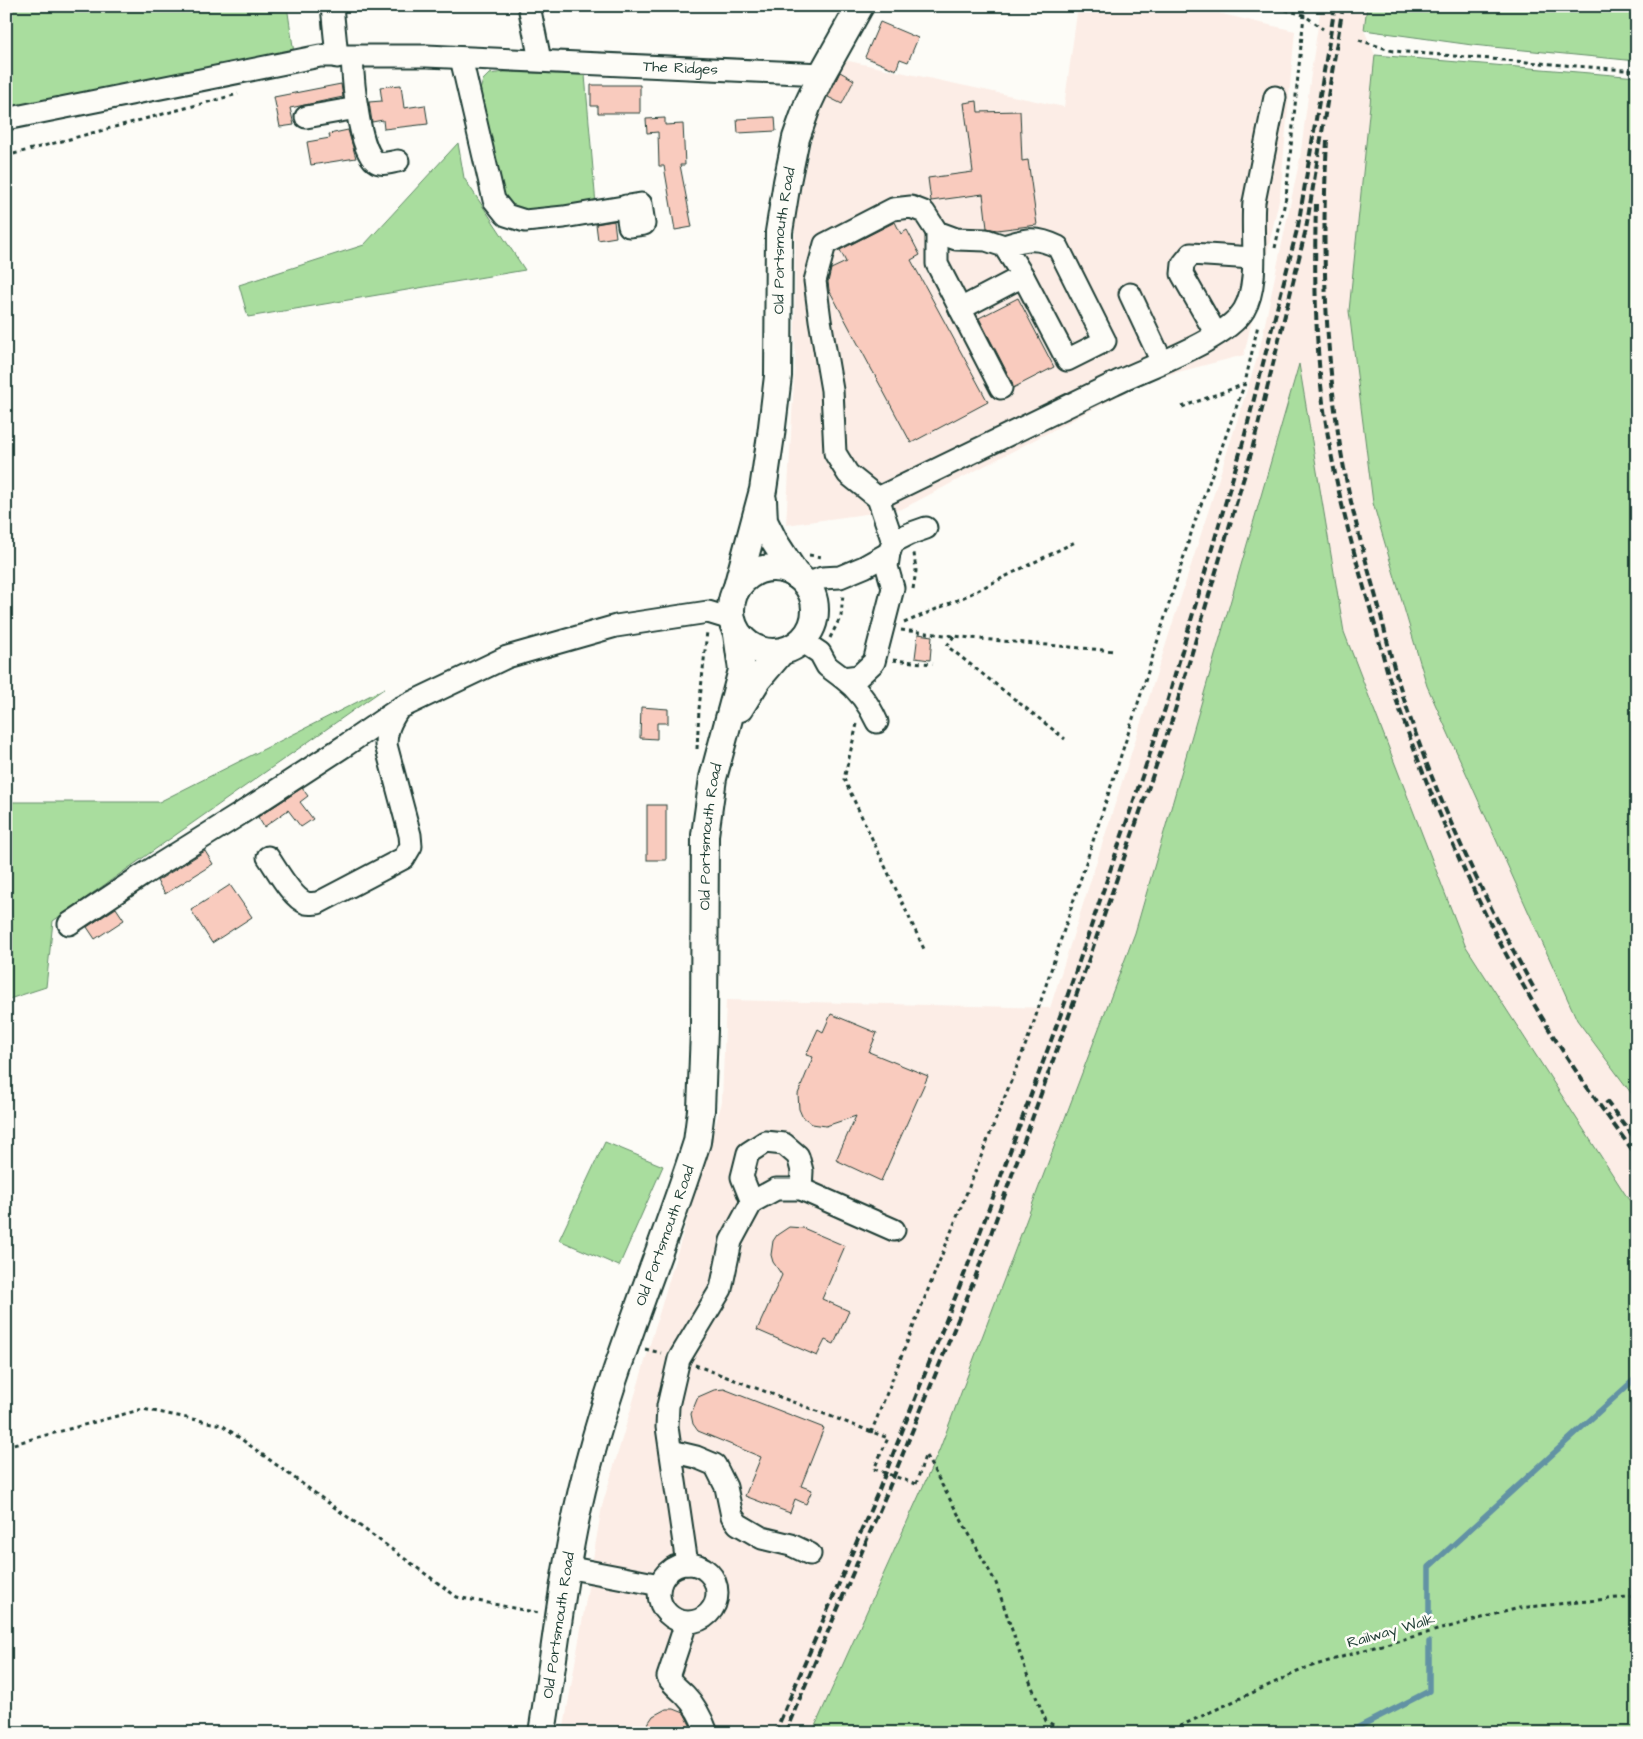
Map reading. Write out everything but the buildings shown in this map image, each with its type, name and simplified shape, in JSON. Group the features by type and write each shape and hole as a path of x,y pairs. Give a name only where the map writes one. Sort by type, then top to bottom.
{"main road":[{"name":"Old Portsmouth Road","path":"737,587 763,490 778,376 779,232 796,138 808,104 822,74 860,6"},
{"name":"Old Portsmouth Road","path":"763,490 764,522 802,580"},
{"path":"764,569 781,569 802,580 814,602 814,619 808,634 788,649 764,652 749,646 734,626 731,602 737,587 749,575 764,569"},
{"name":"Old Portsmouth Road","path":"542,1733 566,1567 582,1490 606,1400 697,1142 702,1110 705,836 713,778 742,670 734,626"},
{"name":"Old Portsmouth Road","path":"726,731 758,680 788,649"}],"street":[{"path":"332,6 353,86 359,122 368,151 375,161 382,163 398,161"},
{"path":"529,6 540,60"},
{"name":"The Ridges","path":"6,118 320,56 426,56 540,60 822,74"},
{"path":"461,58 494,200 506,215 525,221 564,217 626,206"},
{"path":"878,498 1138,372 1201,344 1234,323 1244,310 1251,295 1254,202 1275,97"},
{"path":"306,117 357,108"},
{"path":"843,678 859,676 874,662 893,588 887,567 891,548 878,498 848,474 835,453 832,390 815,281 825,244 893,209 911,207 924,212 937,232 937,264 1001,388"},
{"path":"937,232 956,239 986,240 1004,246 1025,239 1046,241 1058,247 1105,341 1067,360 1023,276 1004,246"},
{"path":"1216,334 1182,274 1183,264 1191,254 1253,258"},
{"path":"960,309 1023,276"},
{"path":"1130,294 1162,362"},
{"path":"802,580 840,577 864,567 909,534 926,528"},
{"path":"864,567 878,571 893,588"},
{"path":"69,924 400,708 507,657 616,626 708,612 734,626"},
{"path":"788,649 805,643 820,653 827,666 853,686 871,707 868,722"},
{"path":"268,857 289,887 299,898 307,903 318,903 404,858 411,846 410,835 386,745 386,731 400,708"},
{"path":"752,1202 742,1177 748,1153 765,1142 784,1144 798,1156 802,1172 801,1189"},
{"path":"687,1564 667,1427 668,1406 679,1359 720,1289 731,1240 752,1202 776,1189 801,1189 894,1230"},
{"path":"671,1451 696,1457 715,1465 726,1487 732,1516 738,1524 762,1538 791,1545 810,1554"},
{"path":"687,1564 698,1565 710,1573 716,1582 718,1594 716,1604 702,1619 686,1623 675,1620 663,1609 659,1600 660,1585 664,1576 672,1568 687,1564"},
{"path":"566,1567 660,1585"},
{"path":"686,1623 668,1677 673,1686 684,1693 693,1704 703,1721 707,1733"}],"path":[{"path":"1270,6 1304,16 1323,30"},
{"path":"1274,253 1286,197 1304,16"},
{"path":"1359,40 1393,51 1637,71"},
{"path":"6,156 244,92"},
{"path":"871,1433 1031,1031 1142,694 1194,524 1245,383 1259,318"},
{"path":"1182,407 1245,383"},
{"path":"1075,542 962,598 903,623 900,631 1114,651"},
{"path":"954,636 947,646 1065,739"},
{"path":"890,659 933,664"},
{"path":"868,722 844,779 924,950"},
{"path":"626,1343 679,1359 888,1438 874,1469 916,1484 926,1456 996,1583 1028,1676 1046,1721 1068,1733"},
{"path":"6,1446 143,1409 222,1425 457,1597 512,1609 558,1616"},
{"name":"Railway Walk","path":"1165,1733 1306,1668 1371,1648 1519,1608 1637,1596"}],"shaded area":[{"path":"1078,6 1188,6 1295,31 1280,196 1244,355 1151,379 902,509 786,525 795,361 795,219 817,112 844,60 1064,107"},
{"path":"1321,6 1367,6 1364,30 1375,55 1349,311 1373,503 1427,686 1577,1020 1637,1101 1637,1207 1629,1200 1465,945 1344,632 1299,365 1135,933 939,1451 812,1733 563,1733 602,1506 722,1102 726,1000 1050,1008 1259,352 1300,158"}],"green space":[{"path":"6,6 287,6 294,53 6,111"},
{"path":"1367,6 1637,6 1637,61 1472,45 1364,30"},
{"path":"1375,55 1637,77 1637,1101 1577,1020 1427,686 1373,503 1349,311"},
{"path":"505,72 585,75 596,205 522,214 507,207 479,93 483,80 489,74"},
{"path":"458,143 464,178 525,270 248,317 239,285 364,245"},
{"path":"1299,364 1344,632 1465,945 1629,1200 1637,1207 1637,1733 812,1733 939,1451 1135,933"},
{"path":"385,688 53,921 46,987 6,1000 6,802 159,802"},
{"path":"605,1142 663,1166 619,1266 559,1240"}],"waterway":[{"path":"1429,1623 1429,1567 1637,1377"},
{"path":"1347,1733 1429,1691 1429,1642"}],"railway":[{"path":"775,1733 878,1492 968,1265 1066,1000 1165,709 1242,446 1298,226 1335,6"},
{"path":"785,1733 975,1278 1172,720 1252,450 1306,229 1343,6"},
{"path":"1327,140 1325,282 1329,354 1340,448 1366,563 1394,669 1425,759 1476,877 1536,992"},
{"path":"1316,204 1316,317 1320,374 1327,430 1346,523 1391,684 1407,731 1444,823 1507,957 1566,1057 1637,1156"},
{"path":"1606,1101 1637,1141"}]}
